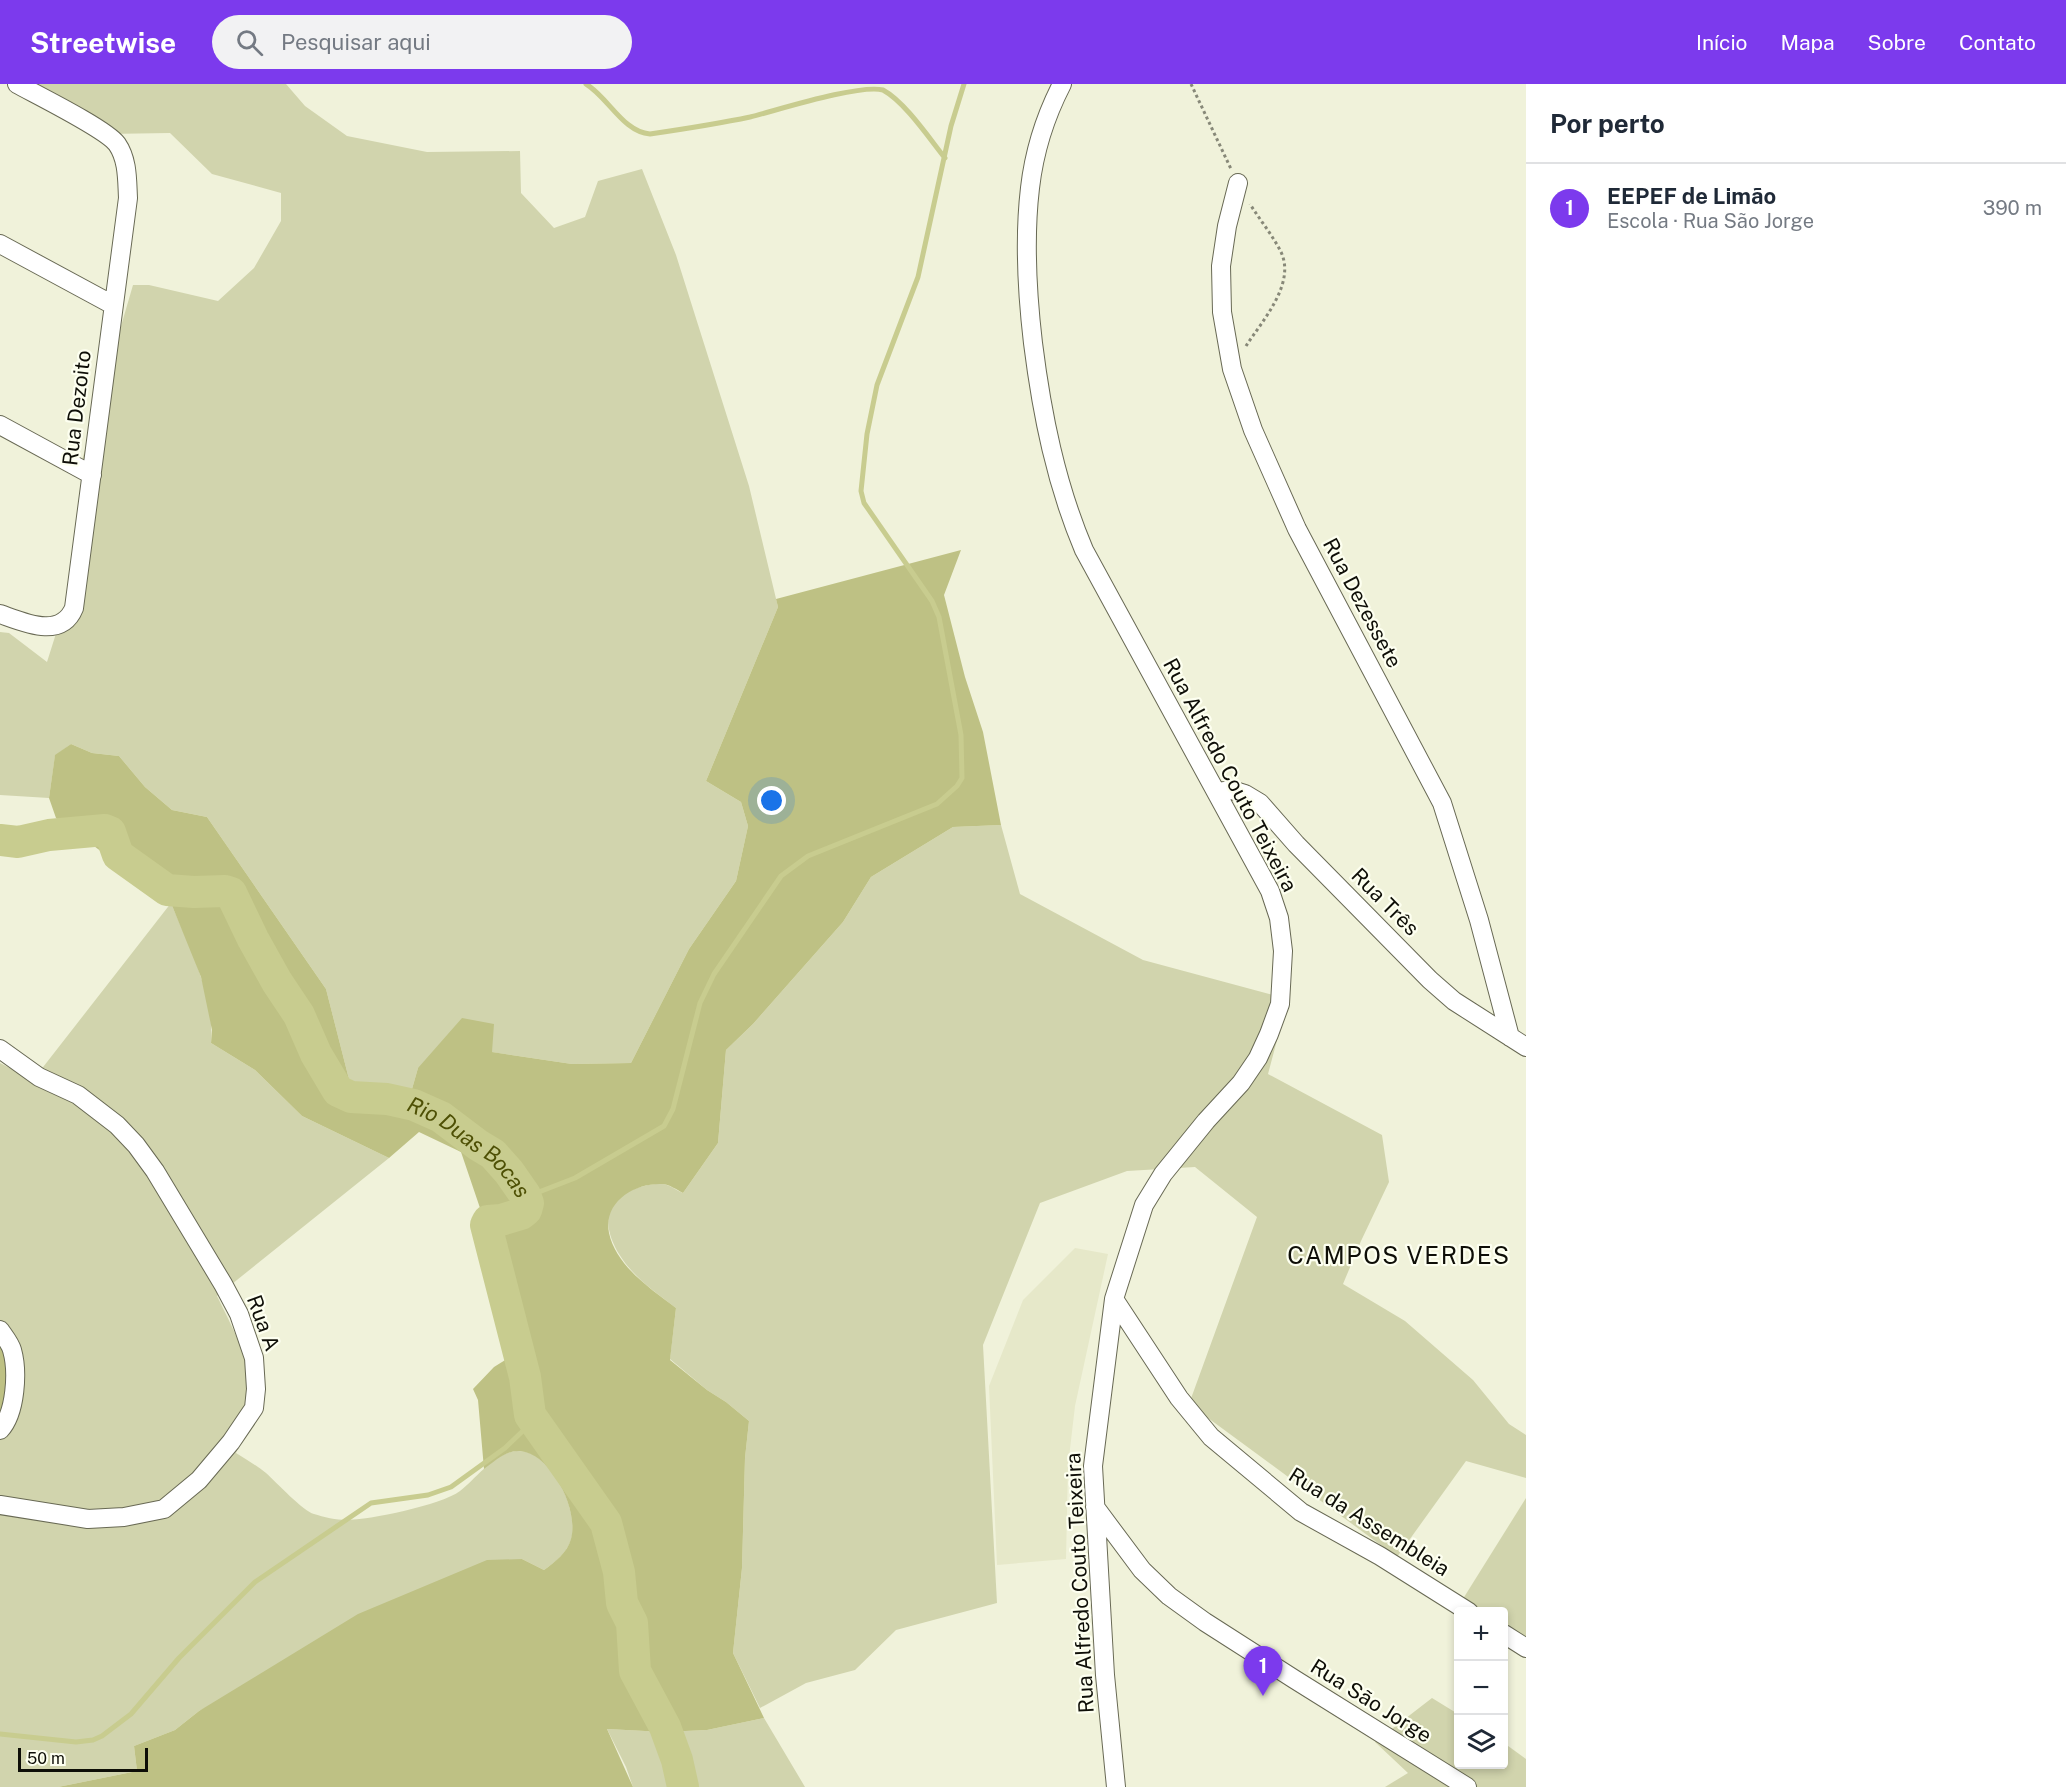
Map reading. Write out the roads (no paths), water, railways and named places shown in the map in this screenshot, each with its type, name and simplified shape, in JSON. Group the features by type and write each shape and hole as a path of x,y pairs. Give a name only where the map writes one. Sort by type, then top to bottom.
{"street":[{"name":"Rua Dezoito","path":"0,614 43,627 65,621 74,608 128,198 127,167 116,143 17,84"},
{"name":"Rua Alfredo Couto Teixeira","path":"1062,84 1040,140 1030,186 1026,229 1030,317 1041,399 1052,453 1064,499 1084,550 1270,891 1279,918 1283,951 1280,1004 1258,1058 1241,1083 1206,1120 1164,1174 1144,1206 1114,1299 1093,1466 1105,1675 1116,1787"},
{"name":"Rua Dezessete","path":"1238,183 1227,226 1221,266 1222,312 1232,369 1253,430 1297,529 1442,803 1518,1042"},
{"path":"0,244 113,305"},
{"path":"0,425 92,475"},
{"name":"Rua Três","path":"1218,792 1232,790 1245,794 1260,803 1296,844 1430,980 1454,1001 1518,1042"},
{"name":"Rua A","path":"0,1049 39,1077 78,1095 117,1125 136,1145 155,1171 239,1314 254,1358 256,1389 254,1408 231,1442 198,1480 164,1509 124,1517 87,1520 0,1505"},
{"name":"Rua da Assembleia","path":"1114,1299 1179,1398 1210,1437 1301,1512 1380,1556 1463,1607"},
{"path":"0,1330 12,1348 17,1384 5,1425 0,1430"},
{"name":"Rua São Jorge","path":"1095,1506 1142,1570 1169,1596 1205,1622 1467,1787"},
{"path":"1508,1637 1526,1648"}],"waterway":[{"path":"586,84 624,121 640,132 650,134 750,117 838,94 872,89 883,90 900,103 945,158"},
{"path":"526,1197 575,1178 664,1126 673,1109 700,1003 714,974 781,876 808,856 937,804 957,786 962,778 961,735 939,617 932,601 864,503 861,491 867,434 877,385 918,277 951,126 964,84"},
{"name":"Rio Duas Bocas","path":"0,840 18,842 49,835 105,830 110,832 118,855 167,890 231,893 253,939 299,1015 316,1054 338,1091 351,1097 387,1099 414,1105 441,1117 493,1154 509,1172 525,1195 528,1203 526,1210 521,1214 501,1220 488,1221 486,1225 525,1377 530,1415 606,1523 619,1572 622,1603 632,1623 635,1671 665,1727 677,1760 683,1787"},
{"path":"0,1734 76,1742 93,1740 102,1736 131,1714 179,1658 255,1582 371,1503 428,1495 451,1487 505,1448 528,1426 530,1417"}],"place":[{"name":"EEPEF de Limão","path":"1263,1696"}],"district":[{"name":"CAMPOS VERDES","path":"1399,1256"}]}
